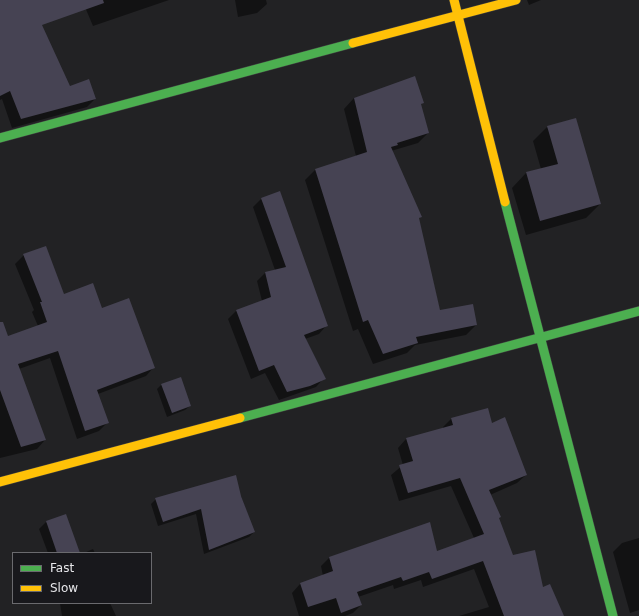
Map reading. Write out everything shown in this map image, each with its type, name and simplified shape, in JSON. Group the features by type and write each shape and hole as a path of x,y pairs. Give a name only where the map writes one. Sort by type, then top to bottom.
{"street":[{"path":"454,0 539,338 613,616"},
{"path":"0,138 516,0"},
{"path":"0,482 639,311"}],"building":[{"path":"0,0 103,0 104,3 42,25 70,86 89,79 96,99 21,119 10,91 0,96"},
{"path":"415,76 424,103 421,104 429,133 397,143 398,145 391,147 422,217 419,218 440,310 473,304 477,325 416,337 418,343 383,354 368,320 363,322 315,169 367,152 354,98"},
{"path":"576,118 601,204 540,221 526,172 558,164 547,126"},
{"path":"280,191 328,326 304,335 326,379 310,386 287,392 274,365 259,371 236,310 271,297 265,272 286,267 261,198"},
{"path":"46,246 64,294 93,283 102,308 129,298 155,368 97,390 109,423 85,431 58,351 18,364 46,440 21,447 0,390 0,322 3,322 8,336 47,322 40,302 42,302 23,254"},
{"path":"181,377 191,406 172,413 161,384"},
{"path":"488,408 492,423 505,417 527,475 489,490 501,517 499,518 513,555 535,550 543,587 550,584 564,616 504,616 483,561 432,579 429,572 403,581 401,577 357,592 362,605 341,613 336,598 308,607 300,583 333,571 329,557 430,522 437,551 484,534 460,478 408,493 399,465 413,461 406,438 453,425 451,418"},
{"path":"236,475 241,496 255,532 209,550 201,509 163,522 155,498"},
{"path":"66,514 80,552 57,552 46,521"}],"traffic: fast":[{"path":"0,138 353,43"},
{"path":"505,202 613,616"},
{"path":"240,418 639,311"}],"traffic: slow":[{"path":"454,0 505,202"},
{"path":"353,43 516,0"},
{"path":"0,482 240,418"}]}
